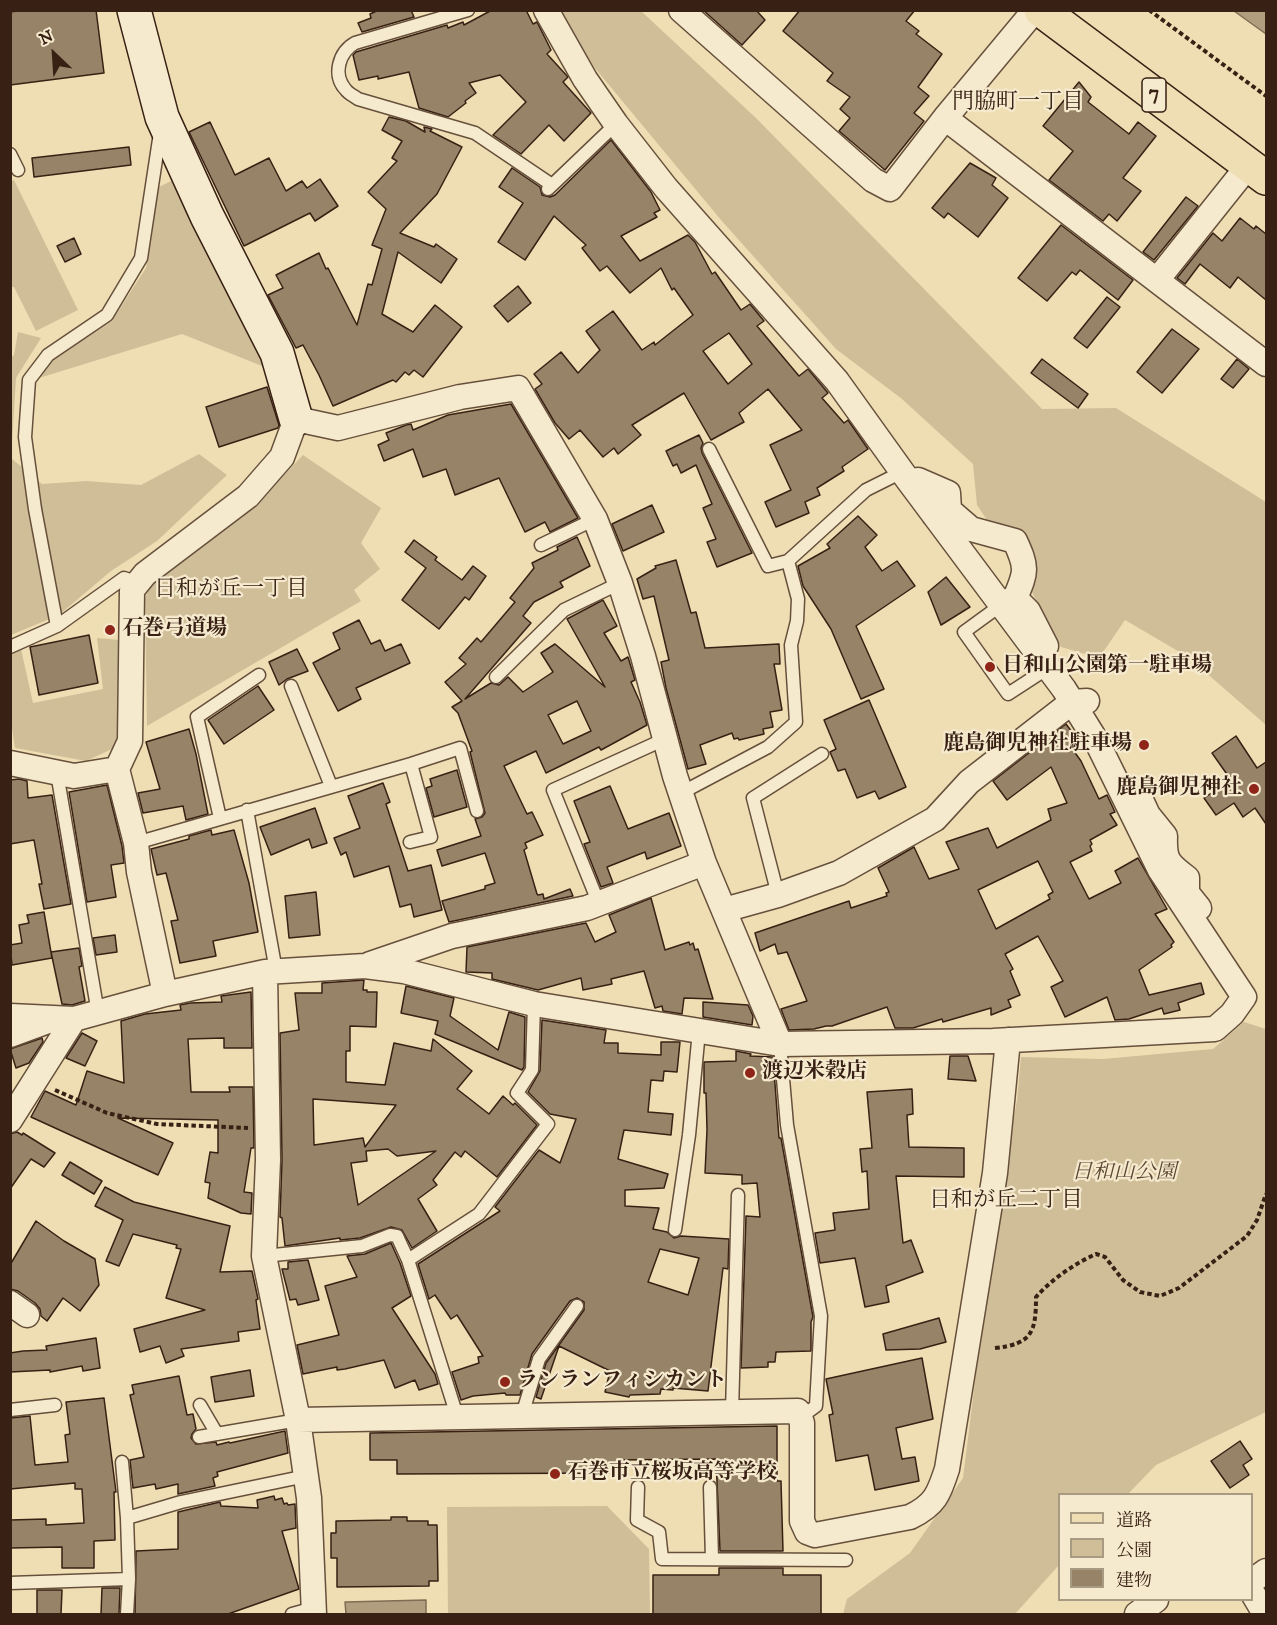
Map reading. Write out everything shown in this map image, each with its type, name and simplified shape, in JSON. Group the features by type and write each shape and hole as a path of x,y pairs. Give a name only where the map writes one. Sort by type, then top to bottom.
{"main road":[{"name":"7","path":"1041,10 1257,172"}],"street":[{"path":"134,10 162,117 207,216 277,353 296,419 282,457 248,496 145,574 132,590 130,741 117,769 136,843 139,872 165,994"},
{"path":"11,1019 65,1019 98,1013 165,994 271,971 365,966 404,971 534,1004 780,1044 1008,1040 1215,1029 1232,1014 1244,997 1160,870 1079,701 1048,668 1008,601 942,512 910,476 837,381 666,188 616,124 585,80 546,10"},
{"path":"681,10 873,180 890,189 945,118 1035,10"},
{"path":"945,118 1266,364"},
{"path":"1157,280 1257,172"},
{"path":"296,419 338,428 460,398 518,388 595,519 620,583 681,793 705,863 780,1044"},
{"path":"942,512 971,529 1015,541 1025,563 1023,580 1008,601"},
{"path":"1008,601 1028,611 1054,661 1127,779 1137,791 1148,816 1165,836 1164,853 1170,866 1187,878 1187,893 1226,944"},
{"path":"724,910 778,895 839,873 935,819 969,782 1079,701"},
{"path":"10,763 74,776 117,769"},
{"path":"365,966 453,936 587,908 705,863"},
{"path":"271,971 264,1256 298,1420 309,1498 307,1612"},
{"path":"10,1120 35,1081 65,1019"},
{"path":"298,1420 798,1411 801,1417 802,1521 807,1532 815,1535 910,1517 924,1510 935,1500 947,1469 995,1173 1008,1040"},
{"path":"1253,1580 1266,1571"},
{"path":"1253,1595 1265,1614"},
{"path":"1137,1614 1153,1601"}],"lane":[{"path":"468,10 355,43 348,47 339,62 338,78 346,90 358,99 475,133 550,187 616,124"},
{"path":"57,626 35,508 26,437 29,380 48,354 107,315 141,258 162,117"},
{"path":"10,154 18,170"},
{"path":"708,449 768,566 788,561 866,490 910,476"},
{"path":"541,545 595,519"},
{"path":"681,793 768,747 796,722 790,645 797,621 798,599 788,561"},
{"path":"10,647 57,626 124,579 138,583"},
{"path":"496,677 564,610 620,583"},
{"path":"1008,601 964,632 1008,694 1048,668"},
{"path":"220,818 196,717 259,675"},
{"path":"291,686 331,786"},
{"path":"599,904 553,790 665,739"},
{"path":"136,843 460,748 477,811"},
{"path":"778,895 753,798 822,754"},
{"path":"410,842 431,837 411,764"},
{"path":"57,773 98,1013"},
{"path":"247,810 271,971"},
{"path":"408,1260 479,1214 549,1124 517,1093 532,1070 534,1004"},
{"path":"675,1230 689,1135 699,1031"},
{"path":"780,1044 787,1125 821,1316 816,1406 801,1417"},
{"path":"732,1412 738,1194"},
{"path":"264,1256 362,1246 390,1235 397,1236 408,1260 457,1416"},
{"path":"522,1415 539,1359 577,1306"},
{"path":"10,1410 55,1405"},
{"path":"200,1405 217,1434"},
{"path":"199,1437 298,1420"},
{"path":"122,1462 128,1518 127,1614"},
{"path":"128,1518 181,1502 306,1476"},
{"path":"638,1487 637,1520 659,1532 662,1559 846,1560"},
{"path":"711,1487 712,1559"},
{"path":"819,1560 823,1533"},
{"path":"10,1583 129,1579"}],"path":[{"path":"1149,10 1266,96"},
{"path":"35,1081 107,1113 157,1124 267,1129"},
{"path":"995,1348 1014,1346 1029,1337 1036,1319 1036,1297 1044,1288 1071,1268 1096,1254 1105,1257 1123,1280 1140,1292 1160,1296 1179,1288 1247,1236 1257,1220 1266,1194"}],"green space":[{"path":"560,11 641,11 756,118 1042,409 1116,408 1266,502 1266,725 1188,657 1125,620 1099,658 1061,647 1019,568 977,505 973,464 902,399 836,349 721,220 594,67"},
{"path":"179,177 267,368 182,334 39,378 50,361 111,322 146,268 157,188"},
{"path":"14,180 78,310 36,331 14,287 11,287 10,182"},
{"path":"18,332 41,338 16,378 11,458 42,484 86,481 141,485 199,454 227,475 157,541 111,571 59,615 11,635 10,358 14,355"},
{"path":"303,455 381,508 361,543 380,569 354,590 361,601 147,726 145,598 150,587 261,499"},
{"path":"97,638 120,640 121,731 112,749 86,761 15,748 10,715 10,654 21,649 33,703 103,689"},
{"name":"日和山公園","path":"1244,1022 1266,1029 1266,1412 1156,1465 1129,1493 1058,1493 1058,1566 1015,1614 843,1614 847,1599 910,1553 963,1478 996,1213 1017,1100 1021,1057 1103,1059 1213,1049"},
{"path":"607,1506 649,1549 650,1614 448,1614 447,1507"}],"shaded area":[{"path":"1234,11 1266,11 1266,34"},
{"path":"426,1600 426,1614 346,1614 345,1602"}],"building":[{"path":"96,10 104,73 10,85 10,12"},
{"path":"379,10 411,10 414,17 362,32 358,23 371,18 370,14"},
{"path":"492,10 526,10 533,24 537,22 551,50 547,54 568,77 563,82 591,113 564,141 549,125 521,154 493,135 526,102 500,75 469,83 476,93 448,117 419,108 409,72 378,79 378,76 359,80 353,55 356,52 447,25 448,28 463,22 464,25"},
{"path":"703,10 756,10 765,20 742,45"},
{"path":"800,10 915,10 906,21 919,31 916,34 942,54 918,87 929,96 914,113 924,121 885,170 839,131 850,118 840,109 850,97 827,81 833,73 783,31"},
{"path":"1079,82 1091,97 1088,102 1129,134 1138,122 1156,136 1123,178 1141,191 1117,221 1109,214 1103,221 1049,180 1073,151 1043,126"},
{"path":"389,117 406,121 425,132 424,127 432,129 430,131 462,147 437,194 400,233 434,247 436,244 457,259 441,283 398,252 382,314 413,332 435,305 462,327 423,377 414,370 409,375 405,372 396,382 393,380 333,406 303,345 296,348 268,295 283,288 276,275 319,253 357,325 368,284 372,285 382,249 372,245 386,209 368,192 397,161 392,158 402,141 382,130"},
{"path":"210,122 235,175 269,158 286,191 302,181 307,188 320,179 338,206 315,221 310,213 244,246 189,132"},
{"path":"611,140 651,192 660,210 654,213 657,217 621,236 640,261 688,235 695,242 712,274 715,272 741,310 750,304 764,321 757,326 799,376 808,369 828,393 822,398 844,423 848,420 868,449 842,467 844,471 817,488 820,495 805,502 809,513 776,527 765,502 791,490 770,445 802,430 768,389 739,413 744,422 711,440 684,393 632,425 641,435 618,454 614,448 603,457 580,430 569,439 555,423 535,389 542,384 534,374 561,352 578,373 600,350 586,331 613,311 642,350 654,342 655,345 693,315 674,288 672,290 661,268 630,293 607,266 600,271 582,248 586,245 554,216 525,260 498,242 523,203 499,187 512,168 540,187 542,195 550,197 555,195","holes":["729,333 752,364 728,384 703,351"]},
{"path":"129,147 131,165 34,177 32,158"},
{"path":"970,163 996,178 992,185 1008,198 978,237 948,213 944,218 932,208"},
{"path":"1186,197 1198,206 1154,260 1143,252"},
{"path":"1240,218 1254,229 1256,226 1266,234 1266,300 1238,277 1230,288 1200,264 1185,284 1177,278 1213,233 1222,241"},
{"path":"1061,225 1133,280 1118,300 1080,270 1076,275 1072,272 1047,301 1018,278"},
{"path":"74,238 81,254 65,262 57,246"},
{"path":"518,286 531,303 508,322 494,306"},
{"path":"1107,297 1120,307 1087,348 1074,338"},
{"path":"1172,329 1199,349 1162,393 1137,372"},
{"path":"1042,359 1088,394 1078,408 1031,373"},
{"path":"1237,359 1249,369 1233,388 1221,379"},
{"path":"267,387 278,428 219,447 206,407"},
{"path":"511,404 578,518 550,532 545,522 525,532 499,478 455,495 446,469 423,477 413,449 384,461 378,445 389,440 386,433 411,424 413,430 448,415"},
{"path":"699,435 703,443 702,453 752,553 717,567 707,542 716,539 703,508 712,504 696,465 681,473 677,464 673,466 666,451"},
{"path":"652,505 664,532 623,551 612,524"},
{"path":"858,516 877,535 865,547 882,571 897,561 915,586 856,626 884,689 861,699 831,629 803,586 798,566 830,548 827,544"},
{"path":"577,537 590,566 560,582 563,587 534,602 523,616 531,623 465,699 491,683 499,685 508,677 523,692 553,672 541,653 555,644 605,687 567,619 603,600 617,626 604,633 621,661 628,657 635,680 631,682 647,725 601,750 599,747 546,773 536,751 504,766 527,814 532,812 543,835 525,843 527,848 524,850 537,894 543,894 544,899 570,889 573,896 449,922 442,901 485,889 485,886 495,883 485,853 442,866 437,850 481,836 475,819 482,817 485,813 470,752 472,751 458,713 452,707 462,701 445,682 466,664 459,658 477,638 481,642 515,602 510,598 534,568 532,563 558,550 557,547","holes":["577,701 591,731 563,744 548,715"]},
{"path":"414,540 437,557 435,560 462,580 473,566 486,576 469,600 465,597 439,629 402,600 426,568 405,552"},
{"path":"676,560 691,613 696,612 705,648 779,644 780,664 774,664 782,710 770,712 773,727 763,729 764,734 739,740 734,739 732,733 700,745 706,764 688,769 666,688 661,662 669,660 654,596 643,599 637,579 656,568 655,566"},
{"path":"946,577 970,607 941,625 928,592"},
{"path":"359,620 371,644 380,640 385,651 401,644 410,663 356,688 361,699 338,711 313,663 340,649 333,633"},
{"path":"89,635 98,683 39,695 30,647"},
{"path":"297,649 308,671 287,679 279,685 269,662"},
{"path":"258,686 274,710 224,744 208,720"},
{"path":"869,700 906,787 879,799 875,791 857,798 845,769 838,771 830,752 836,749 824,720"},
{"path":"1066,724 1081,744 1073,750 1081,761 1099,799 1107,795 1115,812 1110,814 1117,825 1090,840 1092,851 1070,862 1089,899 1121,883 1115,871 1138,858 1167,909 1155,914 1174,942 1172,947 1139,970 1149,995 1201,983 1204,994 1178,1003 1180,1010 1164,1014 1162,1008 1129,1019 1115,1020 1107,997 1065,1017 1051,987 1063,981 1038,936 1005,954 1013,969 1010,971 1020,995 1008,1000 1011,1007 991,1015 991,1008 943,1022 942,1019 913,1028 895,1028 887,1007 832,1026 789,1030 781,1009 807,1001 787,952 778,954 775,944 760,951 755,933 849,901 851,908 887,896 886,893 889,892 878,868 914,847 929,879 959,869 946,842 988,828 997,848 1051,820 1048,809 1067,803 1051,767 1007,800 993,781","holes":["1038,861 1053,892 1048,895 1050,899 996,929 978,890"]},
{"path":"189,729 208,814 186,820 183,806 143,813 138,793 160,789 146,742"},
{"path":"1236,736 1257,768 1266,762 1266,824 1255,808 1243,817 1234,803 1216,815 1204,798 1231,780 1212,753"},
{"path":"457,770 467,807 434,817 426,788 432,786 430,779"},
{"path":"10,780 27,781 28,798 52,795 71,904 44,909 34,840 10,844"},
{"path":"383,783 390,802 386,804 408,871 431,865 442,910 414,917 411,904 400,907 389,866 354,877 346,852 341,855 334,838 360,828 348,796"},
{"path":"107,785 124,863 111,865 116,897 87,902 69,792"},
{"path":"610,786 628,829 669,813 681,846 647,859 645,852 607,867 613,883 601,887 584,844 590,842 574,801"},
{"path":"315,808 327,843 312,848 309,839 271,855 260,827"},
{"path":"211,830 212,835 234,830 249,883 258,932 213,941 216,956 180,963 171,921 178,920 166,873 157,875 151,849 189,839 189,836"},
{"path":"316,892 320,935 289,938 285,896"},
{"path":"651,898 665,950 689,942 690,945 693,943 695,950 698,949 713,999 684,998 682,1014 663,1011 662,1006 655,1008 644,971 611,979 612,984 583,990 581,978 538,990 492,979 492,973 466,972 467,947 586,923 595,942 616,932 609,915"},
{"path":"44,912 52,958 12,965 10,945 22,943 19,925 29,923 27,915"},
{"path":"115,935 117,952 96,955 93,938"},
{"path":"79,948 82,966 79,967 85,1001 72,1005 62,1004 51,952"},
{"path":"364,980 363,990 377,992 376,1027 350,1026 350,1051 346,1051 346,1082 385,1085 394,1043 431,1051 433,1039 472,1071 457,1089 489,1114 503,1096 513,1105 515,1103 537,1125 497,1177 465,1151 461,1157 455,1152 433,1180 437,1185 418,1199 437,1231 412,1248 402,1230 391,1227 360,1238 340,1240 340,1238 285,1246 282,1218 280,1217 282,1160 280,1033 299,1030 295,993 322,993 322,983","holes":["313,1099 396,1105 365,1147 363,1138 314,1145","388,1149 397,1156 436,1151 358,1205 351,1163 367,1161 366,1151"]},
{"path":"406,986 454,998 450,1016 498,1050 509,1012 525,1017 524,1067 522,1070 435,1034 438,1021 401,1013"},
{"path":"251,992 252,1048 224,1048 224,1038 188,1039 191,1092 230,1092 229,1087 253,1087 254,1148 251,1148 244,1192 252,1193 251,1214 241,1213 208,1198 210,1183 205,1182 210,1152 218,1153 218,1120 118,1118 173,1143 158,1175 31,1117 45,1091 76,1105 87,1071 124,1083 121,1021 145,1014 181,1010 180,1005 190,1003 222,1002 221,996"},
{"path":"703,1002 748,1005 753,1016 752,1025 703,1017"},
{"path":"542,1020 606,1030 604,1043 618,1043 618,1053 661,1055 661,1042 680,1042 677,1072 664,1071 663,1081 651,1080 648,1112 673,1114 671,1135 624,1130 618,1159 668,1174 664,1188 625,1190 625,1206 659,1208 653,1229 667,1232 674,1238 681,1236 729,1239 728,1269 723,1268 708,1391 673,1388 673,1390 661,1389 660,1394 630,1395 629,1397 605,1392 610,1371 559,1346 541,1399 536,1397 546,1363 584,1310 584,1302 577,1298 570,1301 532,1354 520,1395 506,1395 505,1393 473,1396 461,1400 452,1372 479,1363 478,1357 483,1356 457,1315 451,1319 435,1295 429,1299 418,1264 500,1211 495,1207 539,1150 560,1163 576,1119 550,1114 528,1092 540,1071","holes":["660,1249 699,1258 688,1295 648,1282"]},
{"path":"82,1033 97,1041 85,1066 66,1058"},
{"path":"42,1038 43,1042 29,1063 16,1068 10,1049"},
{"path":"736,1051 751,1054 750,1056 773,1057 779,1138 781,1138 813,1317 811,1351 776,1352 775,1362 768,1362 768,1367 741,1368 746,1216 760,1217 757,1183 742,1184 742,1175 705,1173 707,1130 704,1062 736,1061"},
{"path":"950,1056 968,1056 976,1081 948,1079"},
{"path":"912,1089 913,1114 907,1115 909,1147 964,1148 964,1177 896,1176 903,1243 911,1240 923,1272 886,1286 889,1302 865,1307 855,1258 820,1263 815,1233 835,1230 833,1213 869,1209 867,1171 862,1172 860,1149 872,1148 867,1092"},
{"path":"17,1132 22,1135 23,1133 55,1153 44,1167 31,1159 10,1189 10,1134"},
{"path":"70,1162 102,1181 94,1194 62,1175"},
{"path":"105,1187 134,1202 230,1226 220,1272 252,1271 258,1299 256,1300 260,1329 238,1332 239,1341 181,1349 184,1356 166,1363 160,1346 140,1352 134,1329 205,1310 166,1298 181,1249 176,1248 177,1245 133,1234 119,1266 106,1261 123,1220 95,1206"},
{"path":"36,1221 95,1259 99,1285 80,1311 63,1298 47,1321 41,1316 40,1309 35,1303 18,1291 10,1289 10,1265"},
{"path":"391,1243 411,1296 392,1308 435,1374 438,1384 419,1390 415,1380 395,1388 384,1360 345,1369 337,1370 337,1367 303,1374 297,1345 339,1335 325,1286 357,1277 347,1256 365,1254"},
{"path":"308,1260 319,1300 298,1305 296,1299 290,1300 282,1269 288,1269 288,1262"},
{"path":"939,1318 946,1342 920,1349 886,1350 883,1334"},
{"path":"96,1338 100,1368 83,1371 82,1366 50,1372 50,1370 10,1372 10,1353 47,1350 46,1346"},
{"path":"922,1358 933,1419 896,1428 902,1459 915,1457 919,1481 875,1490 868,1455 836,1461 829,1415 833,1414 826,1379"},
{"path":"250,1370 254,1396 215,1402 211,1377"},
{"path":"179,1376 187,1415 193,1414 196,1429 191,1438 196,1444 216,1442 217,1445 285,1431 288,1453 217,1472 218,1476 213,1478 215,1486 178,1494 178,1484 156,1489 155,1484 133,1488 130,1460 144,1457 130,1395 134,1394 132,1385"},
{"path":"104,1398 116,1492 114,1492 115,1540 94,1541 94,1568 62,1568 62,1547 10,1548 10,1520 46,1519 46,1525 84,1523 82,1489 75,1489 75,1483 10,1489 10,1418 30,1416 35,1465 68,1462 65,1435 70,1434 66,1402"},
{"path":"777,1426 777,1481 781,1481 783,1551 720,1551 716,1459 617,1460 617,1473 397,1474 397,1460 370,1460 370,1433"},
{"path":"1240,1441 1252,1459 1243,1465 1249,1475 1230,1488 1211,1461"},
{"path":"274,1496 275,1500 282,1498 284,1504 295,1504 296,1528 282,1531 299,1589 228,1614 135,1614 136,1551 178,1549 178,1512 220,1502 221,1506 258,1508 257,1500"},
{"path":"391,1517 407,1517 407,1521 428,1521 428,1525 437,1525 438,1581 429,1581 429,1586 337,1587 337,1558 331,1558 331,1533 336,1533 336,1521 391,1520"},
{"path":"719,1568 783,1568 783,1575 821,1575 821,1614 653,1614 653,1575 719,1575"},
{"path":"102,1588 120,1588 119,1614 101,1614"},
{"path":"37,1590 62,1590 61,1614 37,1614"}],"place":[{"name":"石巻弓道場","path":"110,630"},
{"name":"日和山公園第一駐車場","path":"990,667"},
{"name":"鹿島御児神社駐車場","path":"1144,745"},
{"name":"鹿島御児神社","path":"1254,789"},
{"name":"渡辺米穀店","path":"750,1073"},
{"name":"ランランフィシカント","path":"505,1382"},
{"name":"石巻市立桜坂高等学校","path":"555,1474"}],"district":[{"name":"門脇町一丁目","path":"1018,103"},
{"name":"日和が丘一丁目","path":"231,590"},
{"name":"日和が丘二丁目","path":"1006,1201"}]}
